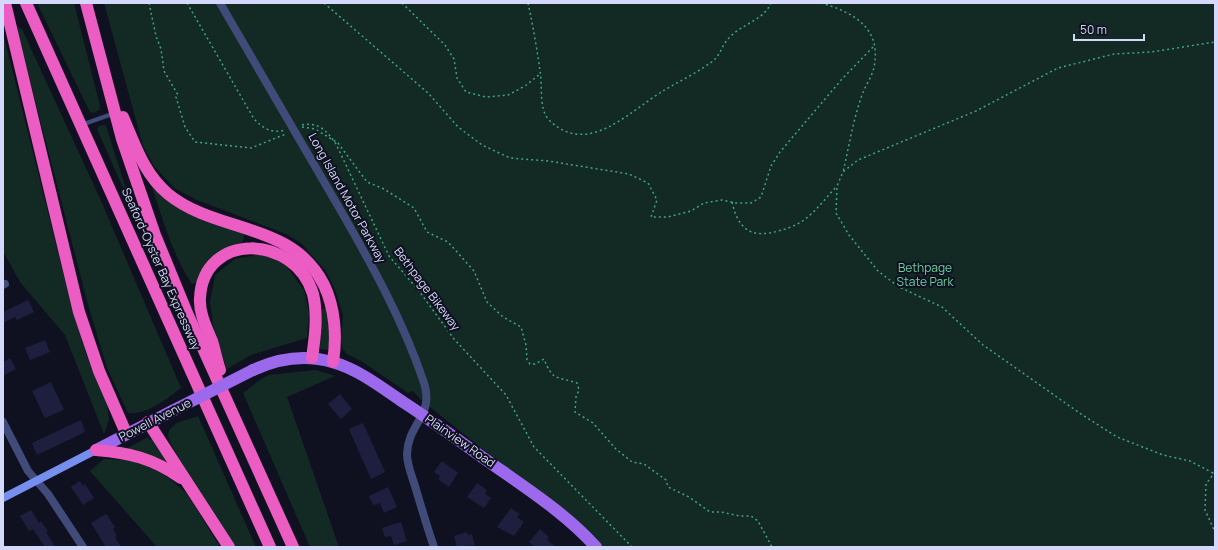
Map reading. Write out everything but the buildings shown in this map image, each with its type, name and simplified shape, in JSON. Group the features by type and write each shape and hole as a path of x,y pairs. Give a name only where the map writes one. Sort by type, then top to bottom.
{"highway":[{"path":"5,3 80,312 94,358 126,434"},
{"name":"Seaford-Oyster Bay Expressway","path":"26,3 270,547"},
{"name":"Seaford-Oyster Bay Expressway","path":"86,3 115,113 154,235 293,547"},
{"path":"104,72 140,159 159,186 187,206 281,241 298,252 311,265 326,291 332,310 335,343 333,362"},
{"path":"230,408 200,304 201,289 208,273 224,256 248,248 265,248 281,255 296,268 308,284 314,301 316,328 312,358"},
{"path":"148,422 228,547"},
{"path":"96,450 142,457 160,465 184,479"}],"main road":[{"name":"Powell Avenue","path":"3,498 148,422 253,370 279,360 312,358"},
{"name":"Plainview Road","path":"312,358 333,362 358,373 423,415 542,500 568,520 596,547"}],"street":[{"name":"Long Island Motor Parkway","path":"220,3 294,128 372,266 394,310 424,381 427,394 423,415"},
{"path":"423,415 410,434 407,456 434,547"},
{"path":"3,422 28,471 38,480 83,547"}],"lane":[{"path":"81,125 115,113"}],"path":[{"path":"149,3 156,36 161,49 164,71 176,88 178,95 176,98 185,128 195,142 251,148 294,128 302,127 316,129 338,143 367,182 384,189 414,208 427,232 448,242 474,271 487,302 503,317 520,327 526,345 526,360 530,364 535,364 544,359 548,369 556,378 577,383 579,390 576,397 575,412 593,423 601,434 632,462 644,464 666,480 668,487 689,497 710,512 751,516 758,521 772,547"},
{"name":"Bethpage Bikeway","path":"187,3 254,119 265,130 278,132 305,124 319,126 327,130 389,256 419,290 454,339 506,395 534,447 632,547"},
{"path":"324,3 428,93 458,127 482,145 510,158 548,161 629,174 648,183 654,194 657,200 651,217 668,217 685,212 704,203 722,200 751,203 761,197 771,166 780,152 842,79 874,46"},
{"path":"402,3 445,45 454,59 457,78 466,92 486,97 508,94 525,86 540,73"},
{"path":"528,3 540,73 543,104 548,120 562,132 577,134 600,131 619,122 650,99 715,60 729,37 767,12 771,3"},
{"path":"732,202 735,216 743,227 754,234 767,234 784,230 803,221 837,186 843,172 862,95 874,69 876,55 874,46 864,25 850,13 821,3"},
{"path":"843,172 858,160 976,111 1058,68 1114,54 1151,52 1215,42"},
{"path":"837,186 836,213 849,235 878,271 899,287 942,306 983,346 1117,437 1163,455 1190,461 1214,473 1206,484 1204,510 1215,532"}],"green space":[{"path":"37,3 74,3 100,106 99,110 94,113 90,112"},
{"name":"Bethpage State Park","path":"104,3 1215,3 1215,547 598,547 584,530 421,400 413,391 408,393 361,361 347,354 341,343 343,315 334,287 325,270 301,243 286,234 197,200 174,188 154,166 143,146"},
{"path":"18,27 22,29 102,203 181,388 149,409 135,413 128,413 107,368 87,301 18,34"},
{"path":"3,33 71,304 87,357 107,404 109,419 104,434 65,335 20,282 3,251"},
{"path":"105,125 129,198 128,199 97,129 99,126"},
{"path":"152,187 186,212 244,234 243,242 214,256 200,274 196,283 192,284 174,250"},
{"path":"261,254 284,263 304,290 309,313 307,338 251,355 227,369 214,331 210,302 215,275 235,259"},
{"path":"328,307 330,348 328,350 320,349 320,345 322,309"},
{"path":"316,370 335,376 287,397 339,547 310,547 243,393 261,379 269,375"},
{"path":"198,416 256,547 235,547 180,461 169,440 168,434 170,429 177,423"},
{"path":"148,437 149,440 154,438 169,464 154,456 126,450"},
{"path":"104,459 143,461 170,479 187,494 220,547 157,547 90,471"}]}
